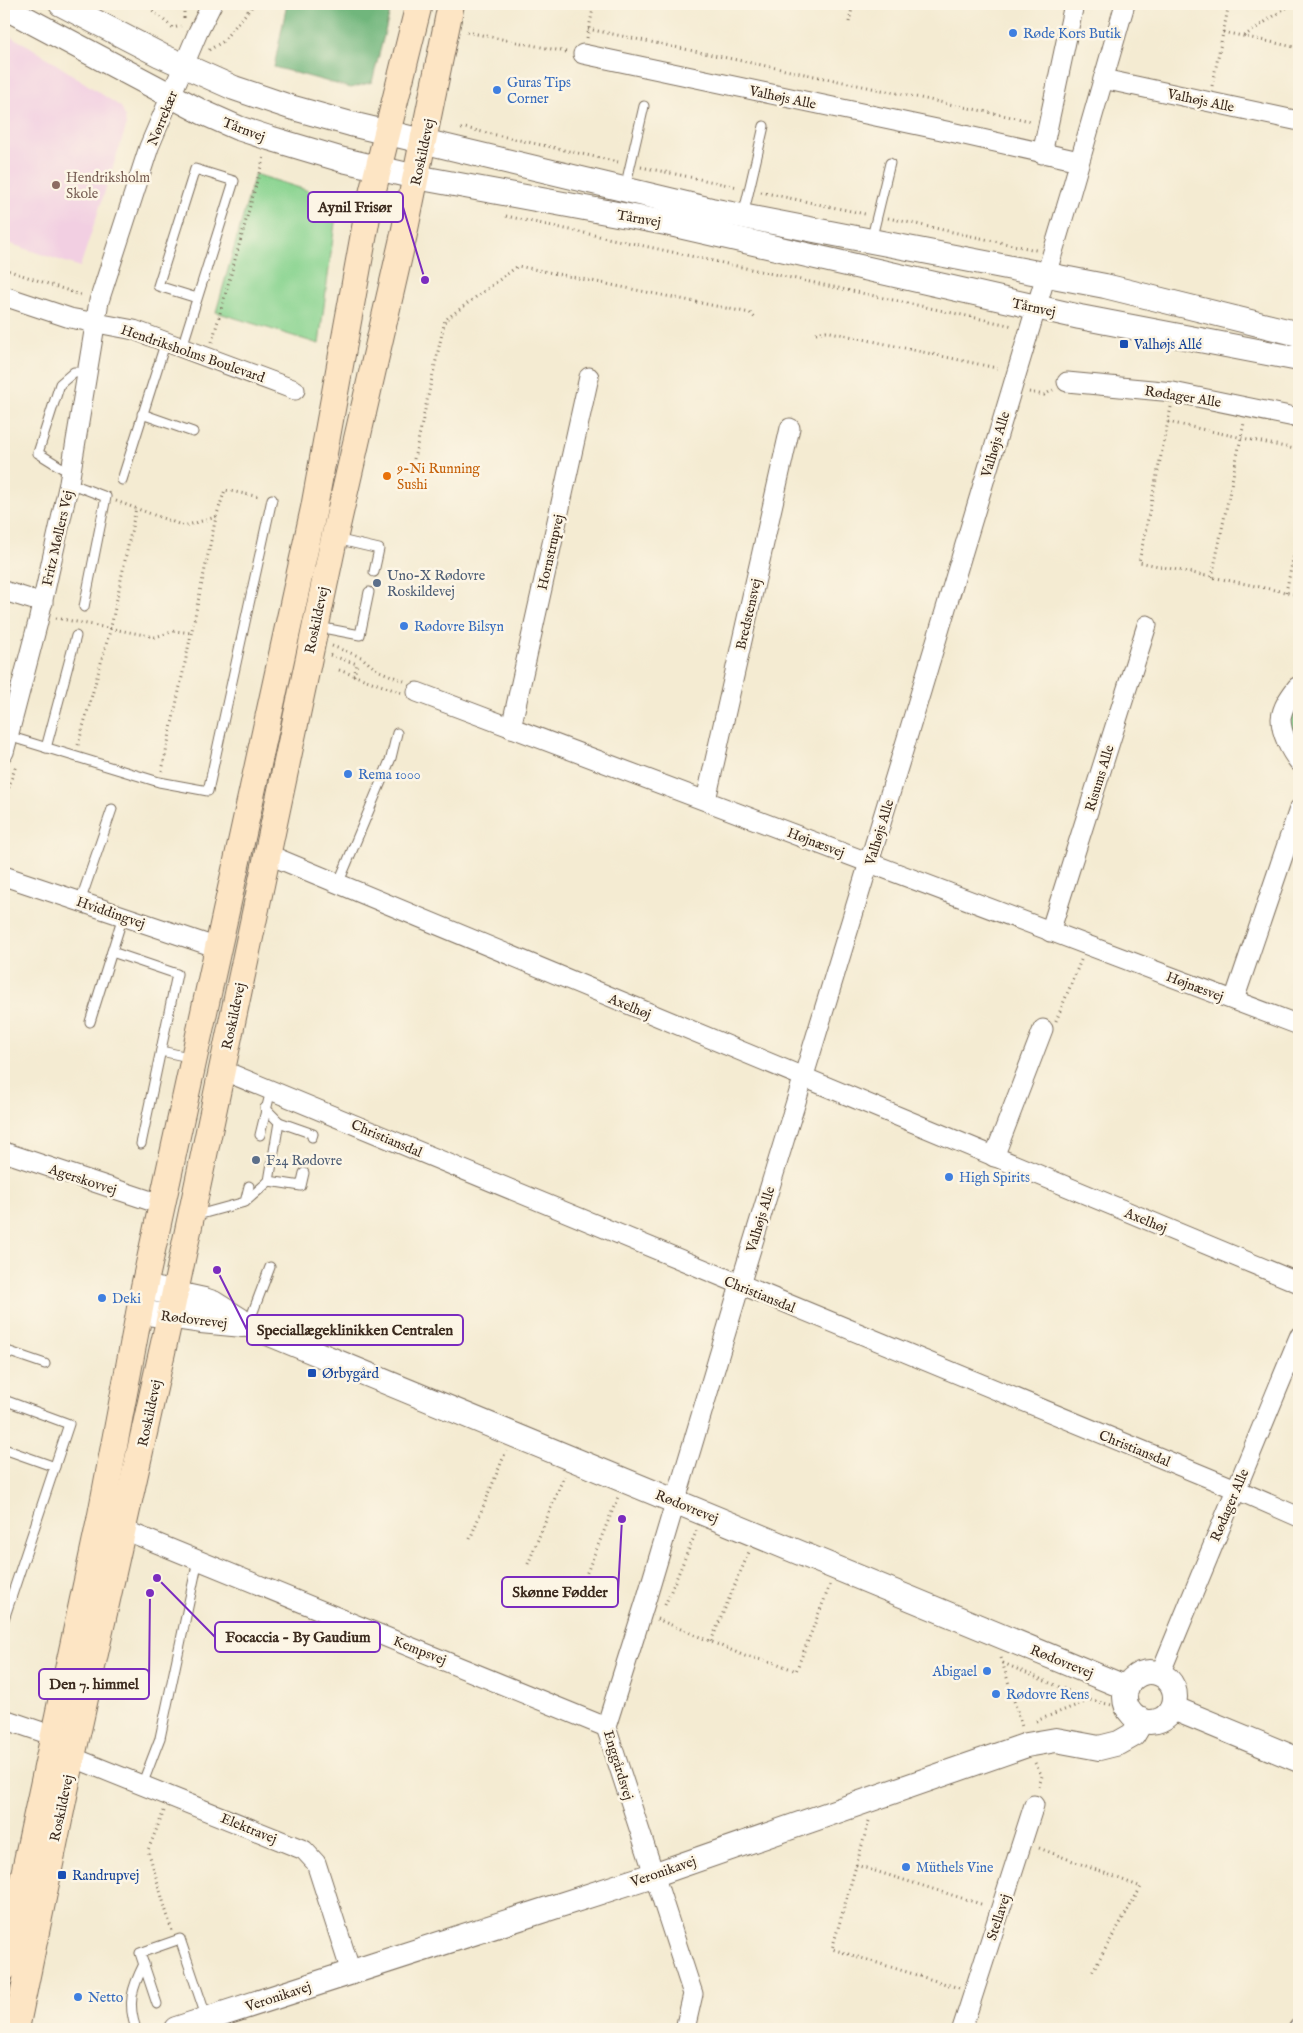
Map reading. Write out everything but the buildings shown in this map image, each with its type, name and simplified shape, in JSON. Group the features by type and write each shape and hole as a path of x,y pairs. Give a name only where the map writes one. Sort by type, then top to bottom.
{"main road":[{"name":"Roskildevej","path":"4,1968 100,1520 142,1300 196,1059 218,948 314,508 369,206 418,4"},
{"name":"Roskildevej","path":"16,2029 72,1757 173,1305 314,632 424,141 449,16"}],"street":[{"name":"Tårnvej","path":"61,4 183,66 234,88 290,107 388,133 743,216 871,242 1049,264 1105,286 1299,334"},
{"name":"Nørrekær","path":"96,322 99,301 149,147 170,95 212,4"},
{"path":"1042,154 1074,4"},
{"name":"Valhøjs Alle","path":"676,1502 1014,383 1125,4"},
{"name":"Tårnvej","path":"4,7 202,112 238,128 378,168 416,177 666,222 1033,318 1299,359"},
{"name":"Valhøjs Alle","path":"583,54 1079,161"},
{"name":"Valhøjs Alle","path":"1103,79 1299,120"},
{"name":"Hendriksholms Boulevard","path":"4,296 70,318 134,330 295,390"},
{"name":"Fritz Møllers Vej","path":"10,749 70,476 86,372 96,322"},
{"name":"Hornstrupvej","path":"511,728 589,377"},
{"name":"Rødager Alle","path":"1066,382 1173,392 1299,418"},
{"name":"Bredstensvej","path":"706,800 790,428"},
{"path":"4,591 42,603"},
{"name":"Risums Alle","path":"1050,932 1147,625"},
{"path":"1299,686 1286,702 1281,719 1286,739 1293,755 1299,762"},
{"name":"Højnæsvej","path":"417,692 1299,1025"},
{"path":"1234,1000 1299,809"},
{"name":"Axelhøj","path":"267,854 1299,1283"},
{"name":"Hviddingvej","path":"4,876 218,948"},
{"path":"994,1157 1043,1029"},
{"name":"Christiansdal","path":"222,1070 1236,1489 1299,1517"},
{"name":"Agerskovvej","path":"4,1152 163,1205"},
{"name":"Rødovrevej","path":"142,1300 173,1305 213,1303 248,1325 994,1633 1132,1705"},
{"name":"Rødager Alle","path":"1160,1674 1299,1337"},
{"name":"Enggårdsvej","path":"676,1502 651,1616 606,1727 693,1994 685,2029"},
{"name":"Kempsvej","path":"122,1529 606,1727"},
{"path":"1149,1672 1160,1674 1169,1680 1174,1687 1176,1695 1173,1708 1166,1716 1159,1721 1150,1722 1132,1705 1134,1678 1149,1672"},
{"name":"Veronikavej","path":"176,2029 653,1874 876,1797 1024,1736 1099,1748 1119,1743 1133,1734 1132,1705"},
{"path":"1173,1708 1299,1760"},
{"path":"4,1719 54,1736"},
{"name":"Elektravej","path":"72,1757 304,1850 316,1863 352,1972"},
{"name":"Stellavej","path":"962,2029 1034,1805"}],"lane":[{"path":"625,188 644,106"},
{"path":"743,216 764,126"},
{"path":"871,242 890,163"},
{"path":"122,480 142,414 197,298 234,181 195,169 158,286 197,298"},
{"path":"84,607 106,497 70,476 62,468 38,453 60,384 74,372 86,372"},
{"path":"142,414 193,432"},
{"path":"10,749 46,748 159,782 208,791 272,499"},
{"path":"334,539 379,550 374,572"},
{"path":"314,632 360,635 369,592"},
{"path":"46,748 76,636"},
{"path":"338,884 391,758 397,733"},
{"path":"80,902 112,809"},
{"path":"90,1022 123,916"},
{"path":"112,952 177,974 142,1144"},
{"path":"161,1051 196,1059"},
{"path":"260,1135 271,1090"},
{"path":"266,1108 279,1122 313,1134 312,1137"},
{"path":"191,1217 245,1202 269,1181 279,1122"},
{"path":"269,1181 301,1186 304,1173"},
{"path":"245,1202 249,1186"},
{"path":"248,1325 270,1268"},
{"path":"4,1350 45,1364"},
{"path":"4,1400 69,1424 4,1619"},
{"path":"4,1449 55,1467"},
{"path":"142,1785 160,1738 198,1560"},
{"path":"157,2004 140,1953 180,1939 207,2019"},
{"path":"136,2029 132,2018 132,1988 144,1964"}],"path":[{"path":"145,4 173,28"},
{"path":"184,4 184,25"},
{"path":"183,66 222,42 254,4"},
{"path":"449,16 583,54 594,4"},
{"path":"849,22 853,4"},
{"path":"1208,101 1229,4"},
{"path":"1244,36 1292,4"},
{"path":"588,29 1049,125"},
{"path":"1223,32 1299,48"},
{"path":"457,131 465,128 631,165 878,216 1049,264"},
{"path":"208,357 269,138"},
{"path":"496,214 1033,318"},
{"path":"414,460 445,320 518,266 750,314 757,320"},
{"path":"4,269 99,301"},
{"path":"816,333 826,331 998,367 1014,383 1044,396 1066,382"},
{"path":"1173,392 1139,562 1299,595"},
{"path":"1212,577 1248,408"},
{"path":"1168,422 1299,450"},
{"path":"159,782 216,517 225,490 272,499"},
{"path":"106,497 184,526 216,517"},
{"path":"74,756 111,628 136,508"},
{"path":"1286,592 1299,531"},
{"path":"38,622 58,617 155,637 175,632 192,633"},
{"path":"76,636 80,621"},
{"path":"314,632 361,657 377,670 408,683 417,692 411,696 340,670"},
{"path":"338,658 357,664 354,676"},
{"path":"4,802 10,749"},
{"path":"1043,1029 1058,1020 1087,945"},
{"path":"470,1538 513,1434"},
{"path":"528,1564 572,1458"},
{"path":"583,1582 624,1480"},
{"path":"664,1607 704,1513"},
{"path":"710,1641 756,1535"},
{"path":"651,1616 745,1656 776,1663 796,1671 837,1568"},
{"path":"651,1616 661,1613"},
{"path":"994,1633 1024,1736 1042,1776"},
{"path":"1003,1663 1090,1700 1112,1706 1132,1705"},
{"path":"1024,1736 1090,1700"},
{"path":"170,1796 148,1850 175,1941"},
{"path":"876,1797 832,1949 974,1993"},
{"path":"1022,1842 1141,1887 1092,1972"},
{"path":"856,1864 1000,1910"}],"shaded area":[{"name":"Hendriksholm Skole","path":"4,33 29,46 121,107 125,117 126,127 80,267 8,243 4,245"}],"green space":[{"path":"287,4 392,4 372,82 351,88 274,67"},
{"path":"255,174 338,200 319,344 216,312"},
{"path":"1299,694 1299,753 1287,717"}],"place":[{"name":"Røde Kors Butik","path":"1013,33"},
{"name":"Guras Tips Corner","path":"497,90"},
{"name":"Hendriksholm Skole","path":"56,185"},
{"name":"Aynil Frisør","path":"425,280"},
{"name":"Valhøjs Allé","path":"1124,344"},
{"name":"9-Ni Running Sushi","path":"387,476"},
{"name":"Uno-X Rødovre Roskildevej","path":"377,583"},
{"name":"Rødovre Bilsyn","path":"404,626"},
{"name":"Rema 1000","path":"348,774"},
{"name":"F24 Rødovre","path":"256,1160"},
{"name":"High Spirits","path":"949,1177"},
{"name":"Speciallægeklinikken Centralen","path":"217,1270"},
{"name":"Deki","path":"102,1298"},
{"name":"Ørbygård","path":"312,1373"},
{"name":"Skønne Fødder","path":"622,1519"},
{"name":"Focaccia - By Gaudium","path":"157,1578"},
{"name":"Den 7. himmel","path":"150,1593"},
{"name":"Abigael","path":"987,1671"},
{"name":"Rødovre Rens","path":"996,1694"},
{"name":"Müthels Vine","path":"906,1867"},
{"name":"Randrupvej","path":"62,1875"},
{"name":"Netto","path":"78,1997"}]}
